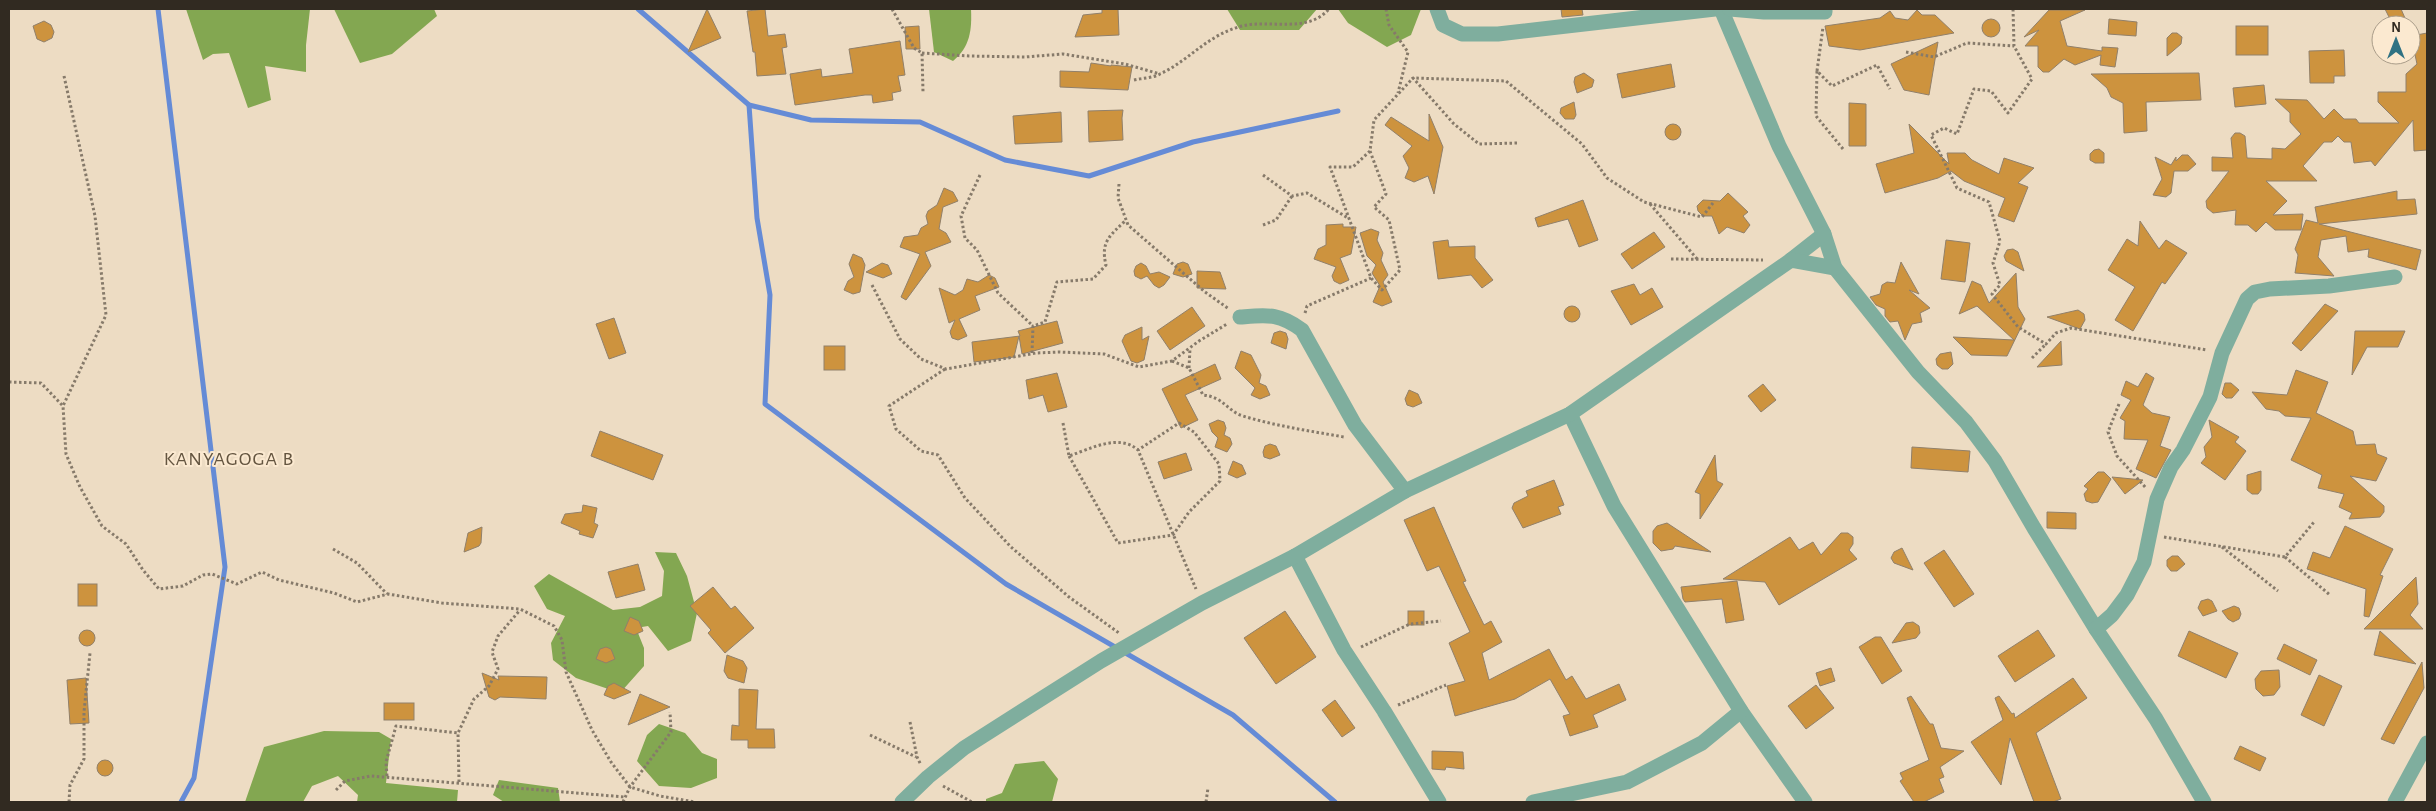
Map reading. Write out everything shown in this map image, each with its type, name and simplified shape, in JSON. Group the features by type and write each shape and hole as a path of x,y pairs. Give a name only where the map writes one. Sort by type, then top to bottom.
{"street":[{"path":"1437,9 1443,25 1462,34 1498,34 1715,9"},
{"path":"1721,9 1779,146 1824,234 1835,268 1918,372 1966,422 1995,461 2096,629 2156,719 2204,802"},
{"path":"1730,9 1764,12 1825,10"},
{"path":"902,802 928,777 964,748 1202,603 1295,556 1405,491 1570,414 1791,260 1824,234"},
{"path":"1791,260 1835,268"},
{"path":"2096,629 2112,615 2127,595 2144,562 2157,499 2170,467 2183,450 2210,397 2218,375 2222,353 2247,299 2255,292 2270,289 2329,286 2395,277"},
{"path":"1240,317 1272,314 1289,320 1302,330 1356,425 1405,491"},
{"path":"1570,414 1614,506 1742,711 1804,802"},
{"path":"1295,556 1347,654 1439,802"},
{"path":"1533,802 1627,782 1702,743 1742,711"},
{"path":"2395,802 2427,743"}],"path":[{"path":"892,9 914,48 922,53 997,57 1063,54 1125,64 1160,74"},
{"path":"1134,80 1160,74 1230,29 1257,22 1291,26 1324,15 1329,9"},
{"path":"1386,9 1389,25 1408,52 1398,94"},
{"path":"2013,9 2014,46 2032,79 2008,114 1991,91 1974,89 1957,134 1944,128 1931,135 1957,188 1989,202 2000,241 1993,263 2000,285 1992,294 2018,327 2046,344"},
{"path":"1825,10 1818,71 1816,116 1843,149"},
{"path":"1906,52 1934,57 1967,43 2014,46"},
{"path":"922,53 923,92"},
{"path":"1818,71 1832,86 1877,65 1890,89"},
{"path":"64,76 95,216 106,315 63,406 66,454 80,487 102,526 126,544 143,570 159,589 183,586 203,575 212,574 237,584 262,572 279,580 334,593 358,602 388,594 442,603 520,610 554,626 562,640 566,672 592,730 611,762 630,787 660,796 695,802"},
{"path":"1413,78 1454,124 1479,144 1517,143"},
{"path":"1370,151 1353,167 1330,167 1371,278 1382,290 1400,270 1389,220 1374,207 1386,194 1370,151 1374,120 1413,78 1506,81 1582,144 1607,178 1649,204 1698,261"},
{"path":"1262,175 1292,196"},
{"path":"980,176 961,216 965,238 977,250 998,292 1033,326 1032,353"},
{"path":"1119,184 1118,198 1128,225 1205,292 1240,317 1172,361 1139,367 1104,354 1032,353 946,369 888,406 896,429 921,451 938,455 965,498 1011,548 1068,597 1134,643"},
{"path":"1262,225 1276,220 1292,196 1307,193 1348,218"},
{"path":"1649,204 1702,217 1714,203"},
{"path":"1033,326 1045,322 1057,282 1093,279 1106,265 1104,254 1106,240 1126,220"},
{"path":"1671,259 1698,261 1791,260"},
{"path":"1302,330 1306,306 1371,278"},
{"path":"872,285 900,339 921,359 946,369"},
{"path":"2032,358 2056,333 2071,328 2222,353"},
{"path":"1190,348 1189,368 1203,395 1215,396 1241,415 1296,429 1369,441"},
{"path":"1172,361 1189,368"},
{"path":"9,382 41,383 63,406"},
{"path":"2119,404 2108,432 2117,456 2157,499"},
{"path":"1063,423 1069,456 1118,543 1172,535 1188,512 1220,481 1218,464 1194,432 1179,423 1138,450"},
{"path":"1069,456 1102,445 1120,443 1130,444 1138,450 1202,603"},
{"path":"2285,557 2314,522"},
{"path":"2149,535 2285,557 2330,595"},
{"path":"2222,547 2278,591"},
{"path":"333,549 358,563 388,594"},
{"path":"459,782 458,733 474,699 488,686 498,668 492,652 498,636 520,610"},
{"path":"1347,654 1410,624 1441,621"},
{"path":"69,802 70,785 84,760 84,712 90,653"},
{"path":"1384,711 1446,685"},
{"path":"623,802 630,787 671,732 670,712"},
{"path":"387,776 386,762 396,726 458,733"},
{"path":"870,735 917,757"},
{"path":"336,790 345,781 357,778 387,776 625,797"},
{"path":"1206,802 1208,788"}],"green space":[{"path":"186,9 310,9 306,45 306,72 265,66 271,100 248,108 229,53 213,54 203,60"},
{"path":"334,9 434,9 437,16 392,54 360,63"},
{"path":"929,9 971,9 969,38 959,56 953,61 934,52"},
{"path":"1227,9 1317,9 1299,30 1240,30"},
{"path":"1338,9 1421,9 1411,35 1387,47 1348,23"},
{"path":"655,552 676,553 687,576 697,613 691,641 668,651 648,626 636,628 644,648 644,666 620,693 576,678 553,660 551,643 565,616 547,609 534,586 549,574 613,610 640,607 662,596 664,571"},
{"path":"659,724 685,733 702,753 717,759 717,778 691,788 659,786 637,761 647,735"},
{"path":"324,731 379,732 391,739 386,783 458,790 457,802 357,802 358,795 338,776 312,786 303,802 245,802 264,747"},
{"path":"1044,761 1058,779 1052,802 986,802 986,799 1002,793 1015,764"},
{"path":"499,780 558,788 560,802 504,802 493,795"}],"building":[{"path":"707,9 721,38 688,52"},
{"path":"765,9 768,36 785,34 787,47 782,48 786,74 757,76 755,52 753,52 747,11"},
{"path":"1102,9 1118,9 1119,35 1075,37 1083,15 1102,13"},
{"path":"1561,9 1582,9 1583,15 1562,17"},
{"path":"2385,9 2401,9 2404,15 2388,15"},
{"path":"1917,10 1922,15 1935,15 1954,33 1860,50 1829,46 1825,26 1880,18 1890,11 1895,18 1908,20"},
{"path":"2049,10 2085,10 2060,21 2067,46 2102,51 2102,47 2118,48 2115,67 2100,65 2101,55 2075,65 2064,59 2049,72 2043,72 2038,67 2038,46 2025,46 2039,30 2024,37"},
{"path":"1987,19 1995,19 2000,24 1998,35 1987,37 1982,32 1982,24"},
{"path":"2109,19 2137,22 2136,36 2108,34"},
{"path":"44,21 51,25 54,32 52,38 44,42 37,39 33,26"},
{"path":"919,26 920,49 906,49 905,27"},
{"path":"2236,26 2268,26 2268,55 2236,55"},
{"path":"2172,33 2177,33 2182,37 2181,44 2167,56 2167,38"},
{"path":"2427,33 2427,150 2414,151 2413,120 2375,166 2371,161 2354,163 2351,142 2344,142 2338,136 2332,142 2324,142 2303,166 2317,181 2266,181 2287,201 2273,215 2303,214 2301,230 2275,230 2266,222 2256,232 2248,225 2235,225 2236,210 2213,213 2207,208 2206,201 2229,171 2212,171 2212,157 2233,158 2231,138 2235,133 2245,136 2247,158 2272,159 2272,148 2285,149 2301,134 2290,122 2290,113 2275,99 2307,100 2324,119 2334,109 2344,119 2356,119 2359,123 2399,123 2378,102 2378,92 2406,92 2406,74 2416,65 2421,65 2421,34"},
{"path":"900,41 905,75 898,76 901,91 892,93 893,100 873,103 872,95 865,95 795,105 790,74 821,69 822,77 853,73 849,49"},
{"path":"1938,42 1929,95 1904,90 1891,64"},
{"path":"2344,50 2345,76 2334,76 2334,83 2310,83 2309,51"},
{"path":"1091,63 1132,67 1128,90 1060,87 1060,71 1089,72"},
{"path":"1671,64 1675,87 1622,98 1617,74"},
{"path":"1584,73 1594,80 1592,87 1577,93 1574,82 1575,77"},
{"path":"2199,73 2201,100 2146,102 2147,131 2124,133 2123,103 2111,97 2107,88 2091,74"},
{"path":"2264,85 2266,104 2235,107 2233,88"},
{"path":"1574,102 1576,115 1574,119 1565,119 1560,113 1561,108"},
{"path":"1849,103 1866,104 1866,146 1849,146"},
{"path":"1123,110 1123,140 1089,142 1088,111"},
{"path":"1061,112 1062,142 1015,144 1013,116"},
{"path":"1429,114 1443,147 1434,194 1428,176 1414,182 1405,178 1409,168 1403,156 1412,146 1385,125 1391,117 1429,141"},
{"path":"1673,124 1679,126 1681,132 1679,138 1673,140 1667,138 1665,132 1667,126"},
{"path":"1909,124 1949,164 1947,153 1965,153 1972,160 1999,174 2004,158 2034,168 2018,183 2028,187 2014,222 1998,216 2005,198 1964,181 1951,171 1938,178 1885,193 1876,164 1914,153"},
{"path":"2099,149 2104,153 2104,163 2095,163 2090,160 2090,154 2094,150"},
{"path":"2182,155 2188,155 2196,164 2188,171 2174,171 2171,193 2166,197 2153,195 2162,179 2155,157 2171,165 2176,157 2176,161"},
{"path":"944,188 953,192 958,201 943,207 939,229 946,233 951,242 925,252 931,266 906,300 901,297 920,254 900,247 904,237 918,235 921,228 928,224 926,216 928,211 937,205"},
{"path":"2397,191 2397,200 2415,199 2417,214 2319,224 2421,250 2416,270 2368,257 2369,249 2348,252 2346,236 2321,240 2318,257 2334,276 2295,273 2298,255 2295,249 2306,220 2318,223 2315,207"},
{"path":"1728,193 1748,212 1743,216 1750,225 1744,233 1727,227 1719,234 1712,216 1703,216 1698,211 1697,206 1703,200 1720,201"},
{"path":"1583,200 1598,240 1579,247 1568,219 1538,227 1535,218"},
{"path":"2140,221 2159,249 2166,240 2187,253 2165,284 2162,282 2133,331 2115,320 2135,287 2108,270 2127,239 2138,246"},
{"path":"1343,224 1343,227 1356,227 1351,254 1340,258 1349,280 1340,284 1334,281 1332,276 1336,267 1314,259 1318,249 1326,245 1326,225"},
{"path":"1371,229 1379,232 1377,240 1383,253 1381,260 1388,275 1383,282 1392,302 1382,306 1373,302 1380,286 1372,273 1376,265 1367,256 1360,233"},
{"path":"1654,232 1665,247 1632,269 1621,254"},
{"path":"1448,240 1449,247 1475,246 1475,258 1493,280 1482,288 1471,275 1438,279 1433,242"},
{"path":"1946,240 1970,243 1965,282 1941,279"},
{"path":"2013,249 2018,252 2024,271 2006,261 2004,256 2007,250"},
{"path":"853,254 862,258 865,265 860,292 853,294 844,290 848,281 854,277 849,264"},
{"path":"1183,262 1188,264 1192,274 1183,277 1173,274 1177,264"},
{"path":"1901,262 1919,294 1909,290 1930,308 1920,313 1922,322 1912,324 1905,340 1898,321 1890,322 1885,316 1885,309 1876,305 1870,297 1880,294 1882,285 1887,282 1895,283"},
{"path":"882,263 888,265 892,274 883,278 866,272"},
{"path":"1141,263 1146,266 1150,274 1159,272 1170,277 1159,288 1147,276 1141,279 1135,276 1136,266"},
{"path":"1197,271 1220,272 1226,289 1197,288"},
{"path":"2016,273 2018,307 2025,319 2007,356 1971,355 1953,337 2014,340 1977,306 1959,314 1972,281 1981,285 1989,303"},
{"path":"989,275 995,278 999,287 975,296 980,310 959,319 967,336 958,340 952,338 950,332 955,320 949,323 939,288 955,295 963,290 967,279 978,282"},
{"path":"1634,284 1640,295 1652,288 1663,307 1631,325 1611,291"},
{"path":"2325,304 2338,311 2301,351 2292,343"},
{"path":"1572,306 1580,314 1572,322 1564,314"},
{"path":"1192,307 1205,326 1170,350 1157,331"},
{"path":"2078,310 2084,314 2085,320 2080,329 2047,317"},
{"path":"614,318 626,353 609,359 596,324"},
{"path":"1057,321 1063,343 1022,354 1018,331"},
{"path":"1142,327 1142,340 1149,336 1144,360 1137,363 1131,361 1122,341 1125,335"},
{"path":"1280,331 1286,333 1288,339 1286,349 1271,343 1274,333"},
{"path":"2355,331 2405,331 2398,347 2367,347 2352,375"},
{"path":"1019,336 1014,357 974,362 972,342"},
{"path":"2061,341 2062,365 2037,367"},
{"path":"824,346 845,346 845,370 824,370"},
{"path":"1241,351 1251,355 1261,375 1259,383 1266,386 1270,395 1260,399 1251,395 1255,388 1235,368"},
{"path":"1951,352 1953,364 1948,369 1942,369 1937,365 1936,359 1940,354"},
{"path":"1215,364 1221,379 1185,395 1198,420 1181,428 1162,389"},
{"path":"2296,370 2328,382 2316,413 2353,431 2356,445 2375,444 2377,454 2387,458 2376,481 2350,476 2384,506 2384,512 2380,517 2349,519 2352,513 2339,507 2344,494 2318,488 2322,475 2291,460 2311,418 2285,416 2279,411 2266,409 2252,392 2287,395"},
{"path":"1057,373 1067,407 1048,412 1043,395 1029,399 1026,380"},
{"path":"2146,373 2154,378 2143,405 2152,413 2170,417 2160,446 2171,450 2156,478 2136,469 2148,440 2124,439 2125,421 2120,418 2131,400 2121,395 2126,381 2138,387"},
{"path":"2225,383 2231,383 2239,390 2232,398 2226,398 2222,394"},
{"path":"1763,384 1776,400 1761,412 1748,396"},
{"path":"1409,390 1418,394 1422,403 1413,407 1407,405 1405,399"},
{"path":"1218,420 1224,422 1226,428 1224,435 1230,438 1232,444 1227,452 1215,447 1218,438 1212,432 1209,424"},
{"path":"2209,420 2239,437 2235,442 2246,451 2225,480 2201,463 2206,457 2204,447 2212,437"},
{"path":"600,431 663,455 653,480 591,456"},
{"path":"1270,444 1276,446 1280,455 1270,459 1264,457 1263,452 1265,446"},
{"path":"1912,447 1970,451 1968,472 1911,468"},
{"path":"1186,453 1192,470 1164,479 1158,462"},
{"path":"1715,455 1717,481 1723,484 1700,519 1700,494 1695,492"},
{"path":"1233,461 1242,465 1246,474 1237,478 1228,474"},
{"path":"2261,471 2261,490 2258,494 2252,494 2247,490 2247,475"},
{"path":"2098,472 2104,472 2111,479 2098,502 2092,503 2086,501 2084,494 2088,489 2084,486"},
{"path":"2112,477 2143,480 2125,494"},
{"path":"1554,480 1564,505 1558,507 1561,514 1523,528 1512,508 1514,503 1528,496 1526,491"},
{"path":"583,505 597,508 594,523 598,525 593,538 579,534 580,531 561,523 565,514 582,512"},
{"path":"1434,507 1466,581 1463,582 1484,625 1491,621 1502,642 1482,653 1489,680 1549,649 1566,680 1572,676 1586,699 1619,684 1626,700 1593,715 1598,727 1570,736 1563,716 1570,714 1550,679 1515,699 1455,716 1447,686 1465,681 1449,643 1470,632 1439,566 1427,571 1404,520"},
{"path":"2047,512 2076,513 2076,529 2047,528"},
{"path":"1667,523 1711,552 1675,546 1673,549 1661,551 1653,543 1653,531 1657,526"},
{"path":"2345,526 2393,549 2380,575 2383,576 2369,617 2364,616 2366,589 2307,569 2313,552 2330,558"},
{"path":"482,527 481,543 479,546 464,552 468,533"},
{"path":"1841,533 1848,533 1853,537 1853,544 1849,550 1857,559 1779,605 1765,582 1723,579 1790,537 1799,550 1813,542 1821,555"},
{"path":"1902,548 1913,570 1894,563 1891,558 1894,552"},
{"path":"1944,550 1974,594 1954,607 1924,563"},
{"path":"2172,556 2178,556 2185,564 2177,571 2171,571 2167,566 2167,560"},
{"path":"638,564 645,590 616,598 608,572"},
{"path":"2416,577 2418,604 2410,615 2423,629 2364,629"},
{"path":"1737,581 1744,620 1726,623 1722,599 1685,602 1683,599 1681,587"},
{"path":"78,584 97,584 97,606 78,606"},
{"path":"713,587 731,609 735,606 754,628 725,653 708,633 711,630 690,606"},
{"path":"2208,599 2212,601 2217,611 2203,616 2198,608 2201,601"},
{"path":"2234,606 2239,608 2241,614 2239,619 2233,622 2222,611"},
{"path":"1285,611 1316,657 1276,684 1244,638"},
{"path":"1408,611 1424,611 1424,625 1408,625"},
{"path":"630,617 639,621 643,631 634,635 624,631"},
{"path":"1913,622 1919,626 1920,633 1916,638 1892,643 1906,623"},
{"path":"84,630 90,630 95,635 93,644 84,646 79,641 79,635"},
{"path":"2038,630 2055,656 2015,682 1998,656"},
{"path":"2189,631 2238,653 2226,678 2178,656"},
{"path":"2380,631 2416,664 2374,655"},
{"path":"1875,637 1881,637 1902,671 1882,684 1859,647"},
{"path":"2284,644 2317,660 2310,675 2277,659"},
{"path":"606,647 611,649 615,659 606,663 596,659 600,649"},
{"path":"727,655 743,661 747,668 744,683 728,678 724,671"},
{"path":"2422,662 2424,688 2394,744 2381,739"},
{"path":"1831,668 1835,681 1820,686 1816,673"},
{"path":"2279,670 2280,687 2274,695 2263,696 2256,689 2255,679 2261,671"},
{"path":"482,673 499,680 498,676 547,677 546,699 500,697 495,700 489,697"},
{"path":"2319,675 2342,686 2324,726 2301,715"},
{"path":"86,678 89,723 70,724 67,680"},
{"path":"2073,678 2087,698 2036,733 2061,799 2053,802 2034,802 2010,738 2001,785 1971,742 2003,720 1995,698 1999,696 2012,714 2014,713 2015,718"},
{"path":"614,683 631,692 614,699 604,695 608,686"},
{"path":"1816,685 1834,708 1806,729 1788,706"},
{"path":"739,689 758,690 756,729 774,729 775,748 748,748 748,740 731,740 732,725 739,726"},
{"path":"640,694 670,707 628,725"},
{"path":"1911,696 1930,724 1933,724 1941,748 1964,751 1940,767 1944,777 1939,779 1944,792 1924,802 1914,802 1900,781 1903,779 1900,773 1929,760 1907,698"},
{"path":"1335,700 1355,728 1342,737 1322,710"},
{"path":"384,703 414,703 414,720 384,720"},
{"path":"2240,746 2266,758 2260,771 2234,759"},
{"path":"1432,751 1463,752 1464,769 1446,767 1445,770 1432,769"},
{"path":"102,760 108,760 113,765 111,774 102,776 97,771 97,765"}],"waterway":[{"path":"158,9 225,567 194,778 181,802"},
{"path":"638,9 749,105 811,120 920,122 1005,160 1089,176 1193,142 1338,111"},
{"path":"749,105 757,218 770,295 765,404 1006,584 1233,715 1335,802"}],"district":[{"name":"KANYAGOGA B","path":"229,458"}]}
